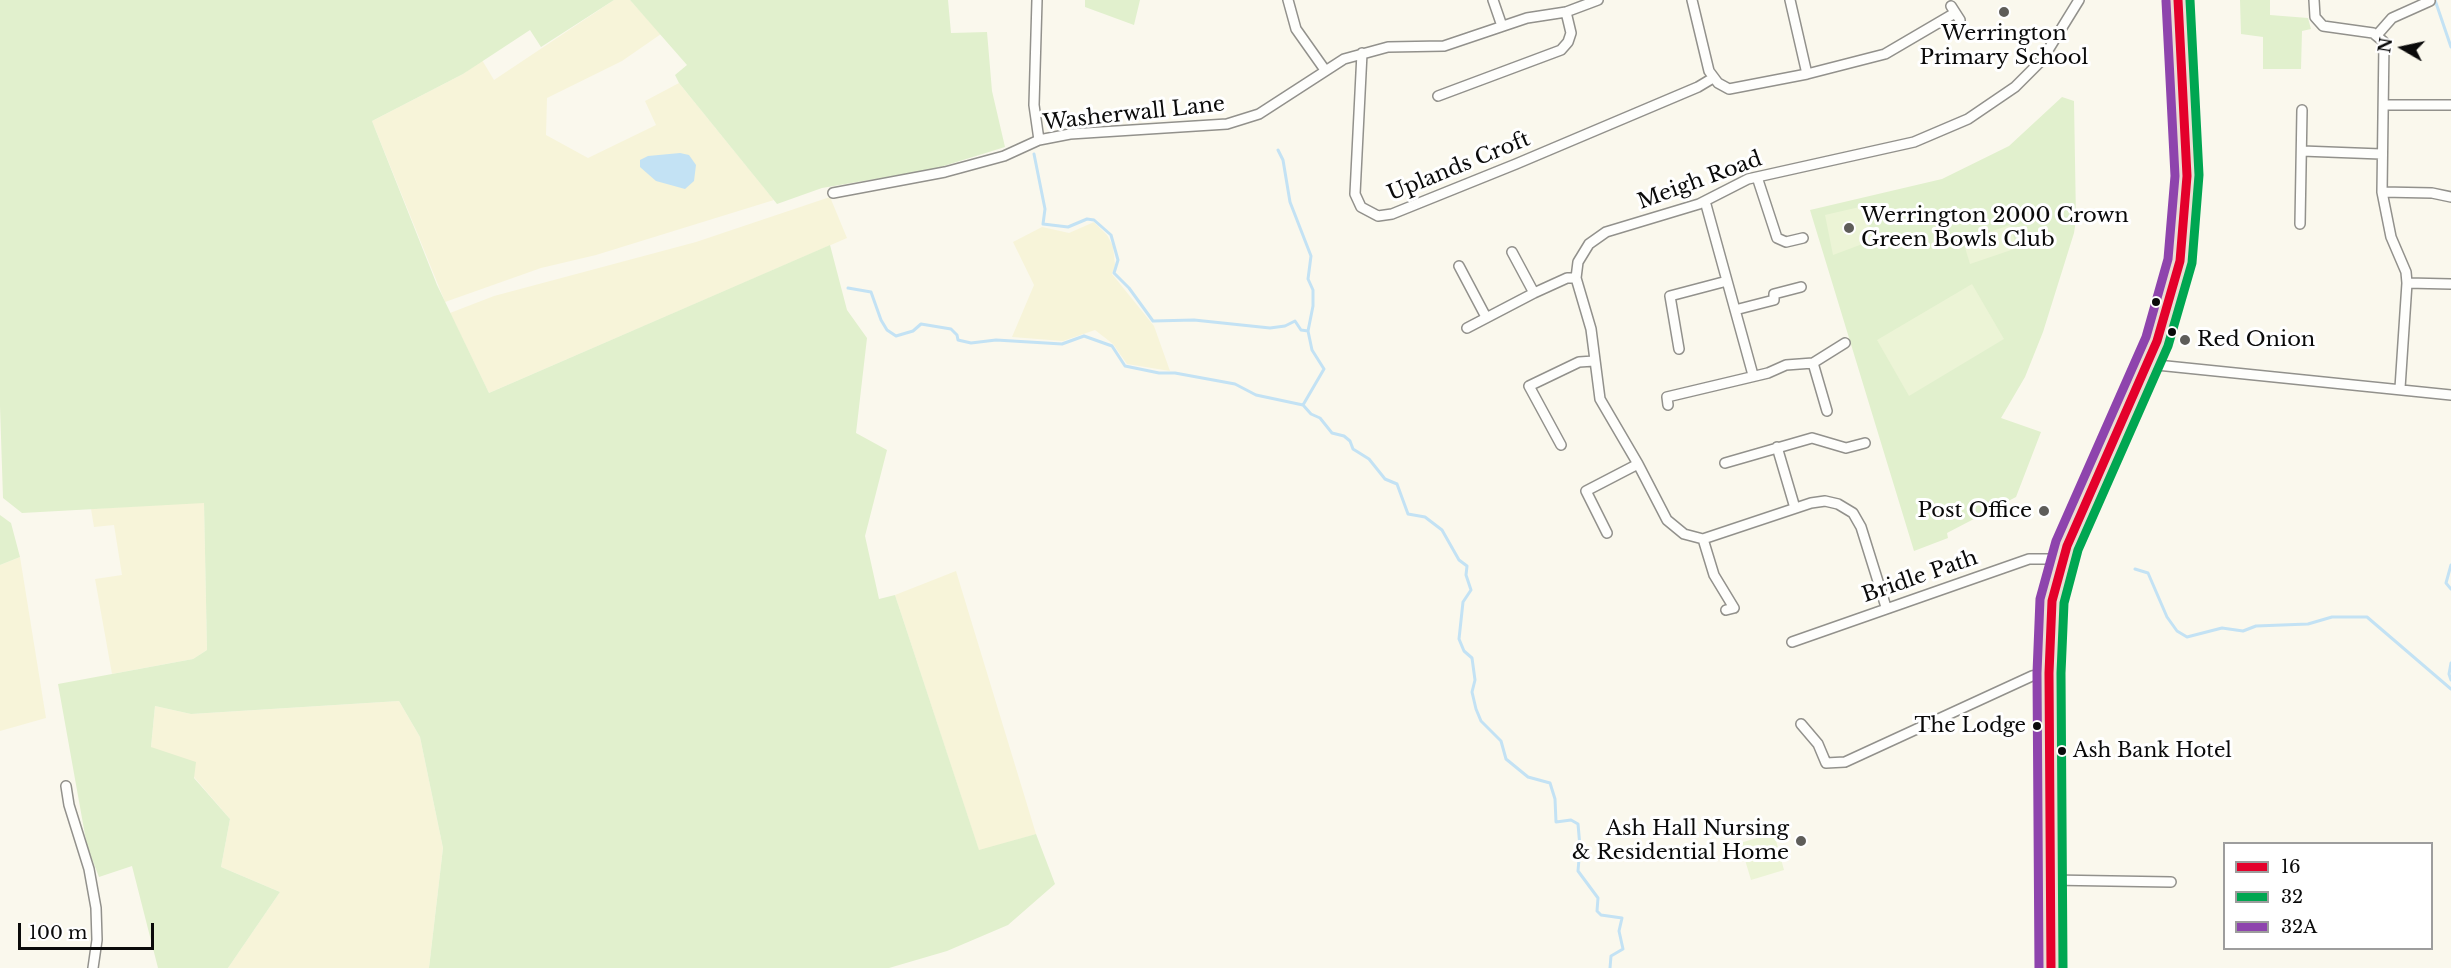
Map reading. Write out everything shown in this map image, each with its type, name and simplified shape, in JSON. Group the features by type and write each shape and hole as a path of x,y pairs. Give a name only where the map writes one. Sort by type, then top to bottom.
{"highway":[{"path":"2051,968 2049,673 2052,601 2062,559 2147,364 2170,302 2180,261 2186,207 2183,73 2178,0"}],"street":[{"path":"1036,0 1034,105 1039,140"},
{"path":"1288,0 1296,29 1325,70"},
{"path":"1493,0 1502,26"},
{"name":"Washerwall Lane","path":"833,193 945,172 1004,156 1039,140 1070,134 1227,124 1259,114 1344,59 1388,47 1444,46 1527,18 1566,12 1598,0"},
{"path":"1692,0 1707,66 1713,78 1724,87 1737,88 1808,74 1885,54 1956,13"},
{"path":"1790,0 1808,74"},
{"name":"Meigh Road","path":"1576,278 1581,256 1599,236 1705,201 1757,177 1914,142 1968,119 2000,99 2035,67 2062,31 2079,0"},
{"path":"2314,0 2315,17 2323,26 2377,35 2384,42 2385,105 2381,154 2382,192 2391,237 2406,272 2407,284 2400,388"},
{"path":"2377,35 2392,18 2422,9 2430,1"},
{"path":"1438,96 1561,50 1568,42 1571,33 1566,12"},
{"name":"Uplands Croft","path":"1362,53 1355,194 1361,207 1378,216 1392,214 1516,164 1698,87 1713,78"},
{"path":"2385,105 2449,108"},
{"path":"2300,224 2302,110"},
{"path":"2302,151 2381,154"},
{"path":"1757,177 1777,238 1786,242 1803,238"},
{"path":"2382,192 2432,193 2451,197"},
{"path":"1705,201 1753,375"},
{"path":"1512,252 1534,293"},
{"path":"1459,266 1486,318"},
{"path":"1467,327 1567,278 1576,278 1591,329 1600,399 1667,520 1684,534 1703,539 1796,508 1825,501 1838,504 1853,513 1862,527 1886,608"},
{"path":"1679,349 1670,296 1727,281"},
{"path":"2407,284 2451,284"},
{"path":"1735,310 1774,300 1774,294 1801,287"},
{"path":"1668,405 1667,397 1786,365 1813,363 1845,343"},
{"path":"1561,445 1529,386 1579,362 1594,361"},
{"path":"1813,363 1827,411"},
{"path":"2147,364 2451,395"},
{"path":"1725,463 1812,438 1846,448 1865,443"},
{"path":"1777,447 1796,508"},
{"path":"1607,533 1586,491 1638,464"},
{"path":"1703,539 1714,575 1734,608 1726,610"},
{"name":"Bridle Path","path":"1792,642 2029,559 2062,559"},
{"path":"1801,724 1818,744 1826,763 1845,762 2032,676 2049,673"},
{"path":"66,786 69,806 89,869 96,908 97,940 93,968"},
{"path":"2050,880 2170,882"}],"shaded area":[{"path":"614,0 630,0 661,34 622,61 547,98 546,135 588,158 656,125 645,101 679,83 774,200 596,255 541,268 445,302 372,121 463,74 482,60 494,80"},
{"path":"830,197 847,238 489,393 450,313 494,296 696,242"},
{"path":"1094,222 1107,235 1113,246 1115,265 1112,274 1154,326 1170,371 1127,364 1113,344 1095,330 1063,341 1012,337 1034,285 1013,242 1042,227 1069,233"},
{"path":"204,502 207,650 193,659 112,674 95,579 122,575 114,525 94,527 91,509"},
{"path":"20,557 46,718 0,731 0,565"},
{"path":"956,571 1036,834 979,851 895,595"},
{"path":"399,701 420,737 443,848 429,968 228,968 280,892 221,867 230,819 194,777 151,747 155,706 191,714"}],"green space":[{"path":"0,0 614,0 541,47 530,30 463,74 372,121 437,285 489,393 830,245 847,310 867,338 856,433 887,450 865,536 879,599 895,595 979,850 1036,834 1055,884 1008,925 947,951 889,968 429,968 443,848 420,737 399,701 191,714 155,706 151,747 196,762 194,778 230,819 221,867 280,892 228,968 158,968 132,866 99,877 87,846 58,684 193,659 207,650 204,503 22,513 3,498 0,406"},
{"path":"630,0 948,0 951,33 987,32 992,91 1005,147 934,169 822,188 777,204 679,83 675,75 687,65"},
{"path":"1085,0 1140,0 1134,25 1085,7"},
{"path":"2240,0 2270,0 2270,15 2308,18 2311,29 2302,31 2301,69 2263,69 2263,37 2241,34"},
{"path":"2062,97 2074,101 2076,220 2074,233 2043,332 2025,377 2001,418 2041,432 2016,497 1947,533 1948,538 1914,551 1810,210 1942,179 2009,146"},
{"name":"Werrington 2000 Crown Green Bowls Club","path":"1864,206 1873,240 1833,255 1825,215"},
{"path":"2010,225 2017,248 1970,264 1963,241"},
{"path":"1972,284 2004,339 1909,396 1877,340"},
{"path":"0,515 11,523 20,557 0,565"},
{"path":"1774,833 1784,870 1751,880 1740,843"}],"water":[{"path":"680,153 689,155 696,165 694,181 685,189 656,181 640,167 640,160 648,156"}],"waterway":[{"path":"2435,0 2451,47"},
{"path":"1278,150 1283,160 1290,202 1311,256 1308,279 1313,290 1313,306 1308,331 1312,350 1324,369 1303,405"},
{"path":"1034,154 1045,209 1043,224 1068,227 1087,219 1094,220 1111,235 1118,260 1114,273 1129,288 1153,321 1194,320 1270,328 1285,326 1295,321 1301,330 1308,331"},
{"path":"848,288 871,292 881,320 887,330 896,336 913,331 921,324 951,329 957,335 958,340 971,343 996,340 1062,344 1084,336 1112,346 1125,366 1235,384 1256,395 1303,405"},
{"path":"1303,405 1311,414 1320,418 1332,433 1344,436 1350,441 1353,449 1369,459 1385,479 1397,484 1408,514 1425,517 1442,530 1459,560 1467,566 1466,575 1471,590 1463,602 1459,639 1464,651 1472,658 1475,680 1472,692 1476,709 1481,721 1501,741 1506,759 1528,777 1550,783 1555,799 1556,822 1571,820 1578,824 1580,847 1578,871 1598,898 1597,911 1601,915 1622,918 1619,931 1623,949 1611,956 1610,968"},
{"path":"2451,565 2446,583 2451,589"},
{"path":"2135,569 2148,573 2167,617 2177,631 2187,637 2222,628 2243,631 2256,626 2308,624 2332,617 2367,617 2451,689"},
{"path":"2451,663 2449,674 2451,680"}],"transit line":[{"name":"16","path":"2051,968 2049,673 2052,601 2067,546 2157,341 2180,261 2187,176 2178,0"},
{"name":"32","path":"2063,968 2061,673 2064,603 2078,550 2168,346 2192,263 2199,175 2190,0"},
{"name":"32A","path":"2039,968 2037,673 2040,599 2056,541 2146,337 2168,259 2175,176 2166,1"}],"place":[{"name":"Werrington Primary School","path":"2004,12"},
{"name":"Werrington 2000 Crown Green Bowls Club","path":"1849,228"},
{"name":"Red Onion","path":"2185,340"},
{"name":"Post Office","path":"2044,511"},
{"name":"The Lodge","path":"2037,726"},
{"name":"Ash Bank Hotel","path":"2062,751"},
{"name":"Ash Hall Nursing & Residential Home","path":"1801,841"}]}
